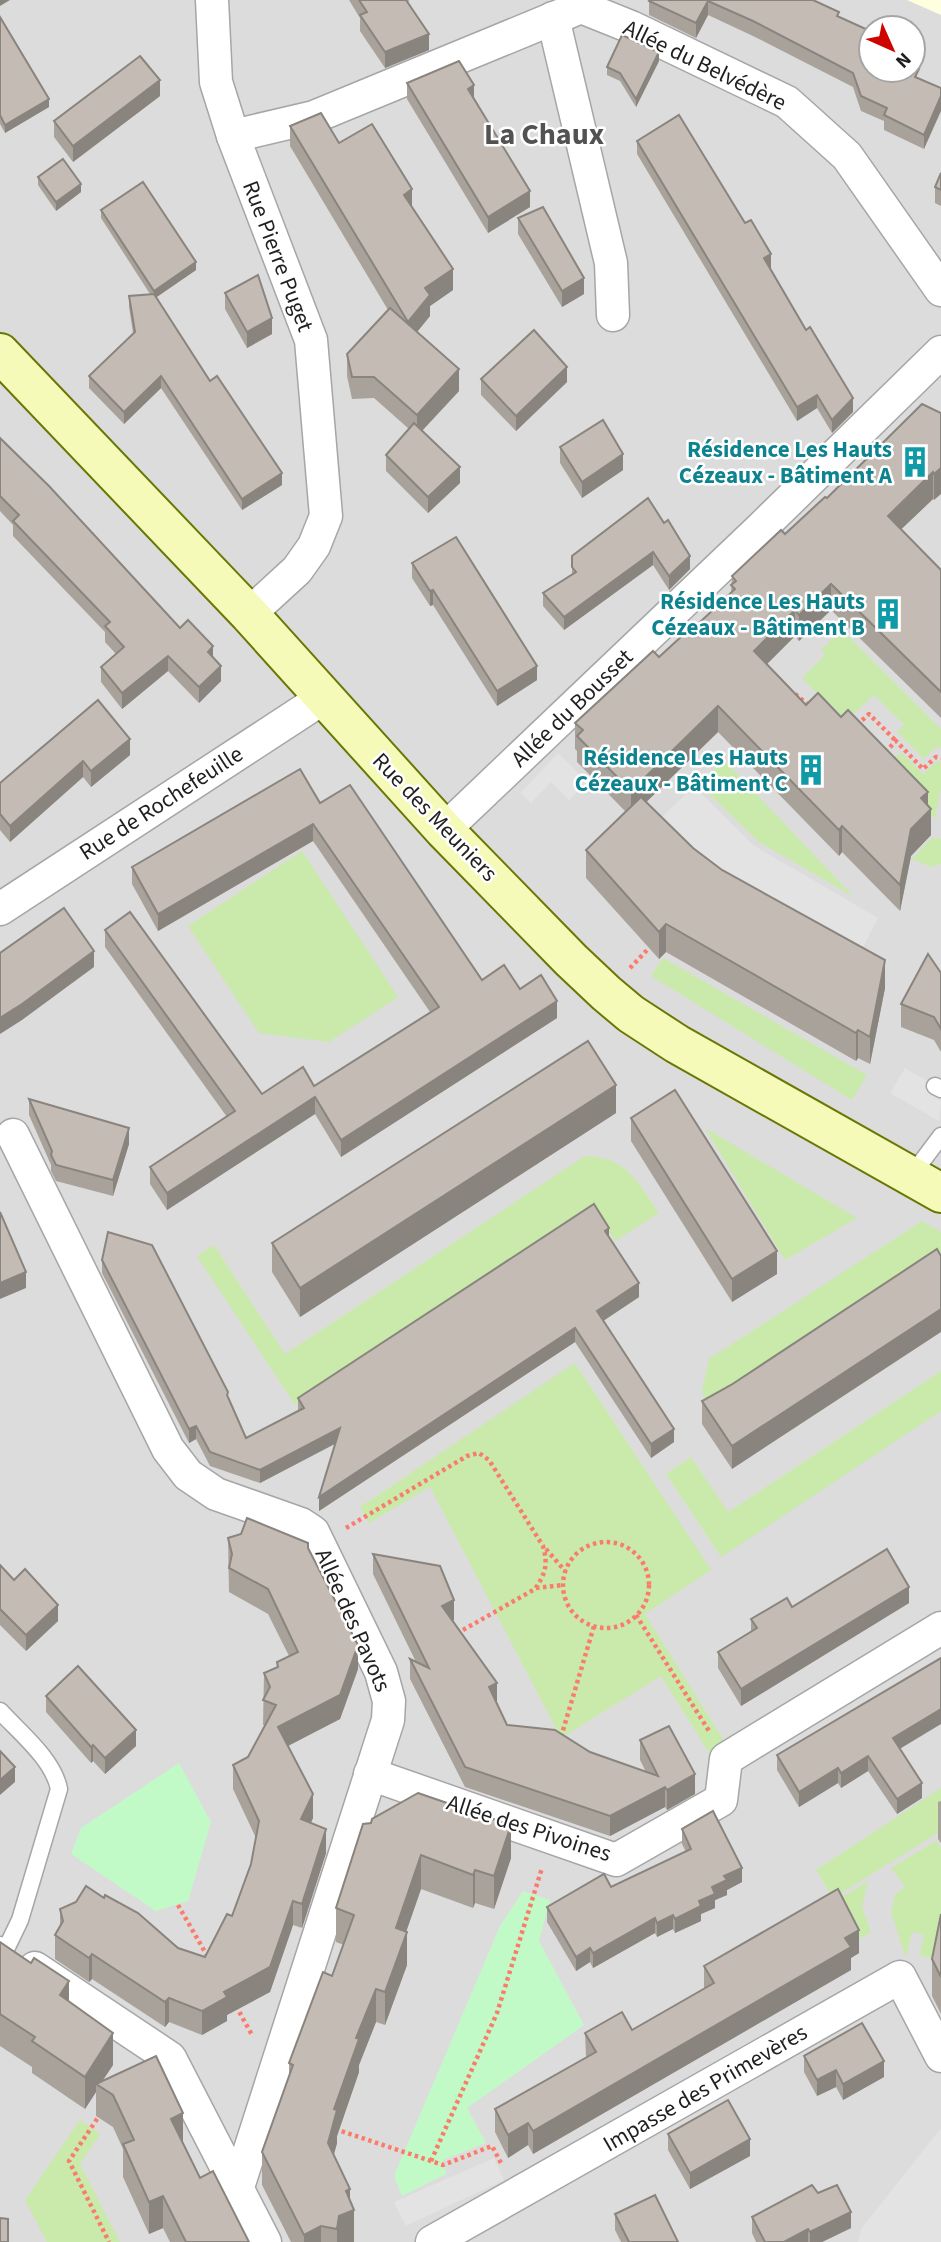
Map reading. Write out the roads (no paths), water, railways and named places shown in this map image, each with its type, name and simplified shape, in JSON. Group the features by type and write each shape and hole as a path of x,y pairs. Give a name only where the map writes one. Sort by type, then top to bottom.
{"main road":[{"name":"Rue des Meuniers","path":"0,353 249,614 444,830 571,960 631,1014 730,1075 926,1185"}],"street":[{"name":"Rue Pierre Puget","path":"212,0 216,82 233,136 311,341 326,516 314,546 297,570 249,614"},
{"path":"233,136 314,117 571,8 611,263 613,315"},
{"name":"Allée du Belvédère","path":"571,8 631,27 787,102 847,156 941,290"},
{"name":"Allée du Bousset","path":"444,830 760,529 941,352"},
{"name":"Rue de Rochefeuille","path":"0,909 323,698"},
{"name":"Allée des Pavots","path":"13,1135 168,1449 187,1475 216,1494 301,1524 313,1532 381,1672 389,1702 388,1720 238,2187"},
{"name":"Allée des Pivoines","path":"370,1774 616,1860 721,1800 726,1759 941,1628"},
{"path":"3,1947 170,2058 265,2242"},
{"name":"Impasse des Primevères","path":"432,2242 900,1977 941,2056"}],"lane":[{"path":"926,1185 941,1136"},
{"path":"0,1711 44,1759 53,1772 59,1789 20,1920 3,1947"}],"place":[{"name":"Résidence Les Hauts Cézeaux - Bâtiment A","path":"915,462"},
{"name":"Résidence Les Hauts Cézeaux - Bâtiment B","path":"888,614"},
{"name":"Résidence Les Hauts Cézeaux - Bâtiment C","path":"811,770"}],"district":[{"name":"La Chaux","path":"544,134"}]}
